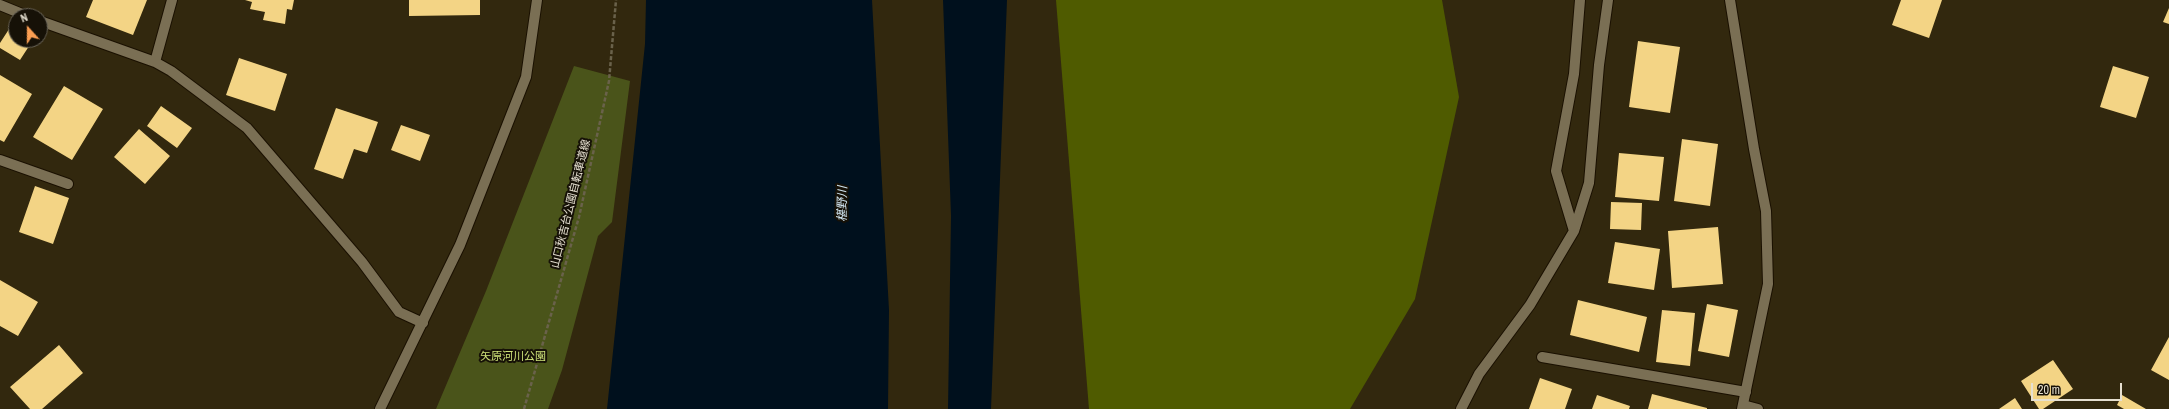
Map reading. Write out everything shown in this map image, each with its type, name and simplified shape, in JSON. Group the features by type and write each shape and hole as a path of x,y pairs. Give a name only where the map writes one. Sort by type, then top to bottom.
{"street":[{"path":"155,62 172,0"},
{"path":"380,409 460,245 526,77 537,0"},
{"path":"1574,231 1556,171 1574,74 1580,0"},
{"path":"1460,409 1479,374 1530,304 1574,231 1589,184 1599,65 1608,0"},
{"path":"1730,0 1754,149 1766,211 1768,284 1743,407 1758,409"},
{"path":"48,24 155,62 171,71 247,128 362,262 399,312 423,323"},
{"path":"0,160 68,184"},
{"path":"1542,357 1746,392"}],"path":[{"name":"山口秋吉台公園自転車道線","path":"524,409 579,218 609,81 616,0"}],"green space":[{"path":"1056,0 1442,0 1459,97 1415,299 1350,409 1089,409"},
{"name":"矢原河川公園","path":"574,66 630,81 612,222 598,236 562,370 548,409 436,409 486,291"}],"water":[{"name":"椹野川","path":"646,0 872,0 889,310 888,409 607,409 645,44"},
{"path":"943,0 1007,0 991,409 948,409 951,216"}],"building":[{"path":"93,0 147,0 133,35 86,17"},
{"path":"245,0 294,0 292,10 287,9 285,24 263,20 265,12 250,9 252,2"},
{"path":"409,0 480,0 480,15 409,16"},
{"path":"1901,0 1942,0 1929,38 1892,25"},
{"path":"2169,8 2169,24 2163,22"},
{"path":"8,31 8,48 28,48 20,60 0,48 0,43"},
{"path":"1638,41 1680,47 1670,113 1629,107"},
{"path":"239,58 287,74 275,111 226,95"},
{"path":"2113,66 2149,77 2136,118 2100,107"},
{"path":"0,75 32,94 4,142 0,140"},
{"path":"64,86 103,109 72,160 33,137"},
{"path":"161,106 192,128 177,148 147,126"},
{"path":"336,108 378,122 367,153 354,149 343,179 314,169"},
{"path":"401,125 430,135 420,161 391,150"},
{"path":"139,129 170,156 145,184 114,157"},
{"path":"1682,139 1718,144 1710,206 1674,201"},
{"path":"1619,153 1664,157 1659,201 1615,197"},
{"path":"35,186 69,198 53,244 19,232"},
{"path":"1611,202 1642,203 1641,230 1610,229"},
{"path":"1718,227 1723,284 1672,288 1668,231"},
{"path":"1615,242 1660,249 1654,290 1608,283"},
{"path":"0,280 38,302 18,336 0,326"},
{"path":"1578,300 1647,317 1639,352 1570,335"},
{"path":"1707,304 1738,310 1729,357 1698,351"},
{"path":"1662,310 1695,313 1690,366 1656,362"},
{"path":"2169,337 2169,380 2151,370"},
{"path":"59,345 83,373 42,409 30,409 10,387"},
{"path":"2053,360 2073,389 2043,409 2039,409 2021,381"},
{"path":"1540,378 1572,389 1565,409 1529,409"},
{"path":"1652,394 1707,408 1707,409 1648,409"},
{"path":"1597,395 1630,406 1629,409 1592,409"},
{"path":"2122,395 2146,409 2124,409 2117,405"},
{"path":"2015,398 2022,409 1999,409"}]}
